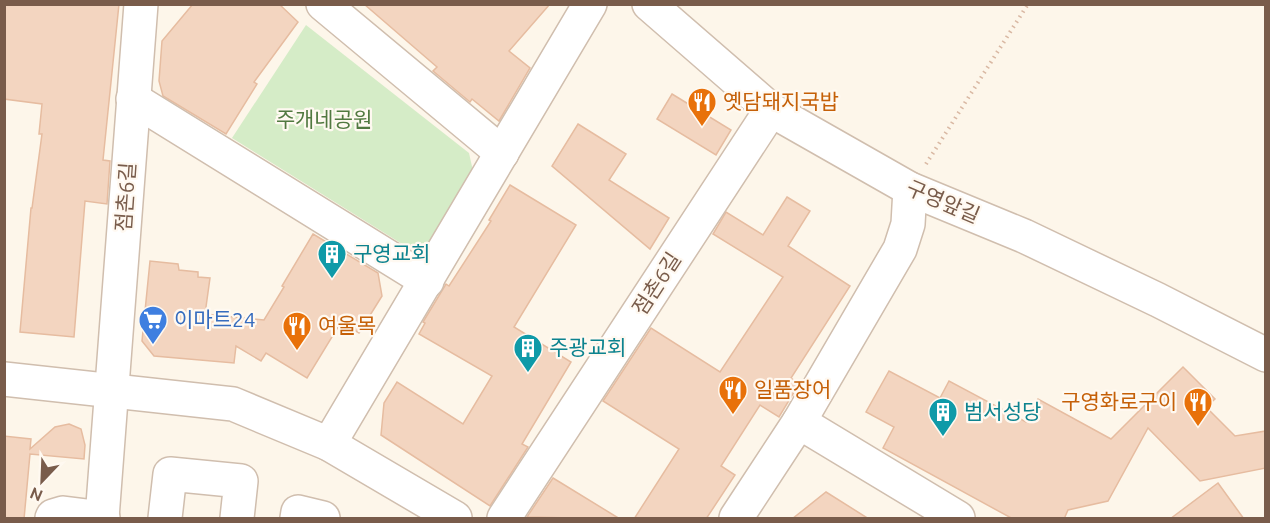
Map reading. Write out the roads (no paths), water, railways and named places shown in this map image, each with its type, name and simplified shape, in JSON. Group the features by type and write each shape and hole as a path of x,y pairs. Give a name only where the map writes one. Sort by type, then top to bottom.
{"street":[{"name":"점촌6길","path":"102,518 141,4"},
{"path":"323,4 502,153"},
{"path":"329,444 590,4"},
{"name":"구영앞길","path":"649,4 771,110 910,189 1024,236 1179,310 1266,355"},
{"path":"133,99 426,281"},
{"name":"점촌6길","path":"504,519 771,110"},
{"path":"736,519 799,422 900,249 908,224 910,189"},
{"path":"4,379 233,404 329,444 455,519"},
{"path":"799,422 958,519"},
{"path":"165,519 170,474 241,481 237,519"},
{"path":"297,519 298,512 323,519"},
{"path":"52,519 53,516 63,513 102,518"}],"place":[{"name":"옛담돼지국밥","path":"702,128"},
{"name":"구영교회","path":"332,280"},
{"name":"이마트24","path":"153,346"},
{"name":"여울목","path":"297,352"},
{"name":"주광교회","path":"528,374"},
{"name":"일품장어","path":"733,416"},
{"name":"구영화로구이","path":"1198,428"},
{"name":"범서성당","path":"943,438"}],"park label":[{"name":"주개네공원","path":"324,120"}]}
